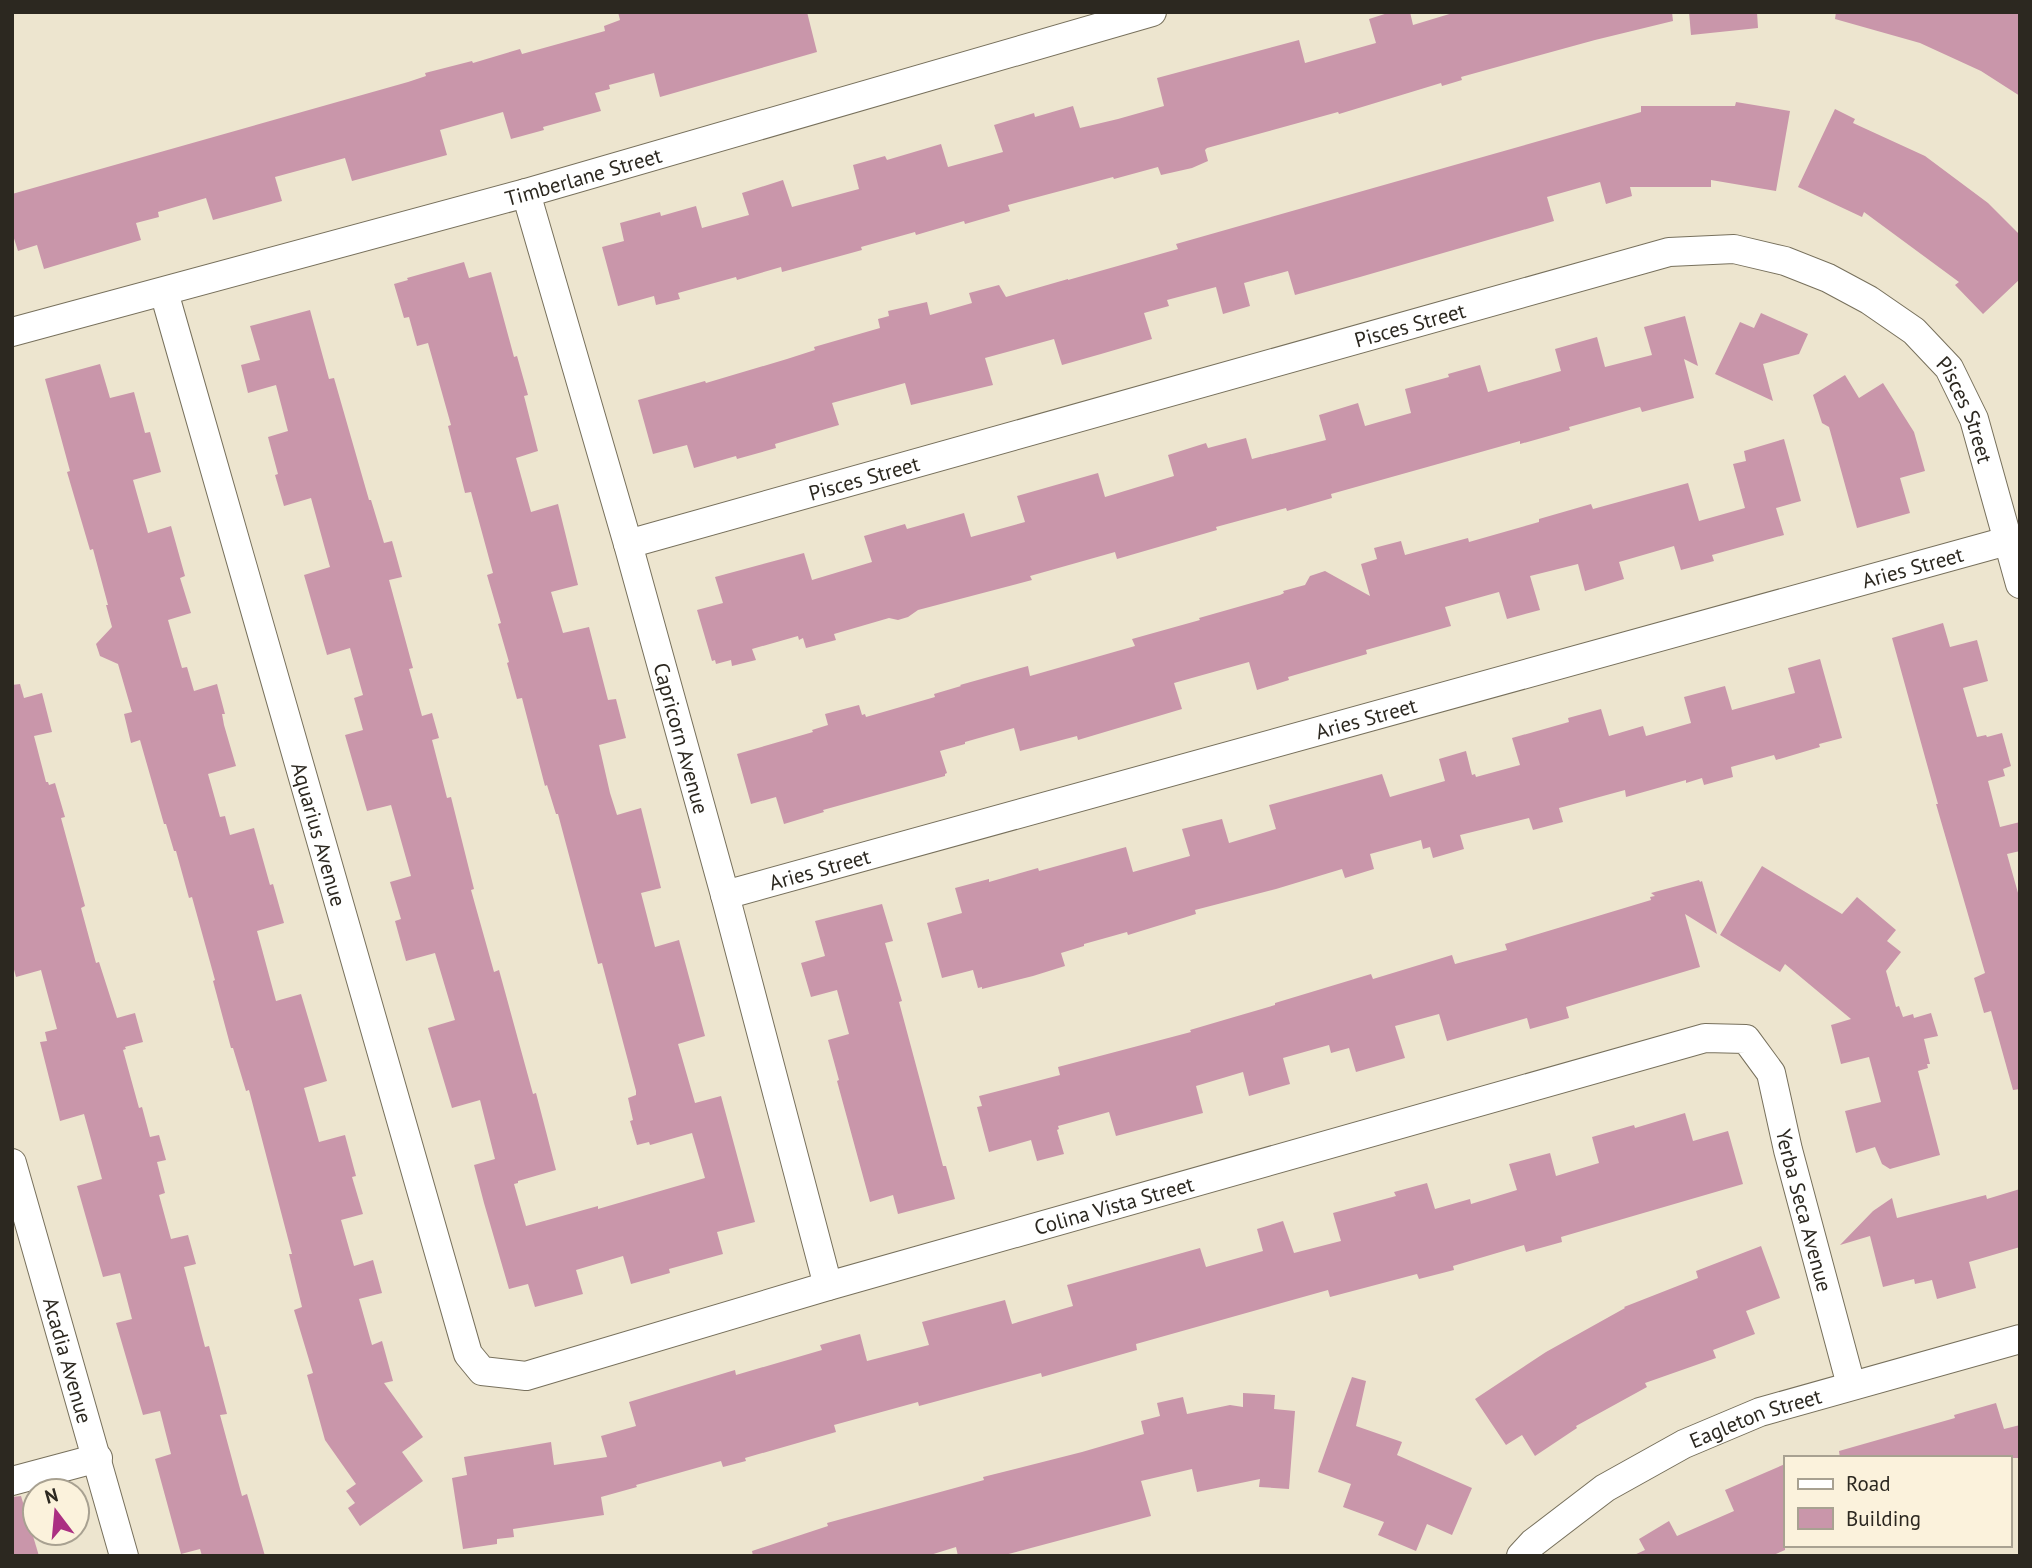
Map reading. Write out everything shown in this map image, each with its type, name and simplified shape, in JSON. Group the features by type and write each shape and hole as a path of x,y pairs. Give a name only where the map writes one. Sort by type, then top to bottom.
{"street":[{"name":"Timberlane Street","path":"12,332 526,193 1152,12"},
{"name":"Capricorn Avenue","path":"526,193 628,544 725,895 828,1286"},
{"name":"Pisces Street","path":"628,544 1669,252 1734,249 1785,261 1828,278 1869,300 1914,331 1949,368 1973,419 2020,584"},
{"name":"Aquarius Avenue","path":"164,292 468,1354 482,1371"},
{"name":"Aries Street","path":"725,895 2007,541"},
{"name":"Colina Vista Street","path":"482,1371 526,1376 828,1286 1705,1038 1746,1039"},
{"name":"Yerba Seca Avenue","path":"1746,1039 1771,1073 1788,1150 1851,1385"},
{"name":"Acadia Avenue","path":"12,1163 124,1556"},
{"name":"Eagleton Street","path":"1521,1556 1533,1543 1605,1488 1684,1444 1760,1412 2020,1339"},
{"path":"12,1481 98,1458"}],"building":[{"path":"618,12 807,12 817,52 660,97 654,73 609,85 610,89 595,93 601,111 511,139 503,112 440,130 447,155 352,181 345,158 275,177 282,201 213,220 206,198 158,212 159,217 136,223 141,240 44,269 37,245 18,251 12,232 12,194 408,82 426,76 425,73 520,49 522,54 605,31 604,26 620,20"},
{"path":"1391,12 1410,12 1413,25 1456,12 1672,12 1673,21 1595,40 1461,77 1462,80 1442,86 1441,83 1339,114 1338,112 1207,148 1205,150 1208,161 1192,168 1161,175 1158,167 1114,179 1113,177 1008,205 1010,211 965,224 964,221 916,235 915,232 782,272 781,267 678,293 680,299 656,305 654,296 618,306 602,247 624,241 620,223 660,212 661,216 696,206 702,228 749,215 742,193 783,180 792,207 859,189 853,165 885,156 887,160 941,144 948,167 1003,152 994,125 1034,113 1035,117 1073,106 1080,128 1164,106 1157,78 1299,40 1305,63 1376,43 1369,19"},
{"path":"1689,12 1757,12 1758,28 1691,35"},
{"path":"1836,12 2020,12 2020,96 1981,71 1920,43 1835,19"},
{"path":"1736,102 1790,111 1776,191 1711,180 1711,187 1630,187 1632,196 1606,204 1600,182 1547,197 1554,221 1295,295 1288,271 1244,283 1250,306 1223,314 1216,287 1167,300 1169,306 1144,313 1152,339 1101,354 1062,365 1054,339 985,358 993,385 911,405 905,383 832,403 839,425 775,444 776,448 694,468 687,445 653,454 638,400 787,359 815,350 814,347 880,328 878,319 889,316 888,311 927,302 930,315 972,303 969,293 999,285 1006,297 1178,249 1176,244 1641,112 1641,106 1735,106"},
{"path":"1835,109 1855,119 1853,123 1925,156 1988,203 2020,235 2020,279 1983,314 1955,285 1959,282 1864,212 1862,217 1798,187"},
{"path":"464,262 469,278 491,272 514,357 517,356 528,395 524,396 538,451 516,458 531,512 558,504 578,585 551,592 563,633 589,627 608,700 616,699 626,738 599,745 610,793 617,815 641,808 661,888 641,893 655,947 679,940 705,1036 678,1044 695,1103 721,1096 755,1222 717,1232 723,1254 669,1269 670,1273 631,1284 623,1256 576,1270 583,1294 535,1307 528,1284 509,1289 484,1203 474,1165 495,1159 480,1100 452,1108 428,1028 455,1020 435,953 406,961 395,921 401,919 390,882 411,876 391,805 367,811 345,735 363,730 354,698 363,695 350,648 327,655 304,575 330,567 311,498 284,506 275,475 278,474 268,437 288,431 276,385 248,393 241,365 260,360 250,326 310,310 329,379 334,378 384,543 392,541 402,577 389,580 413,668 409,669 422,716 432,713 439,738 432,740 447,798 451,797 474,889 471,890 494,972 499,970 556,1170 514,1184 526,1226 598,1206 598,1209 705,1178 692,1133 650,1145 649,1142 637,1145 630,1121 633,1120 628,1098 636,1095 636,1091 602,963 598,964 558,814 547,785 545,786 522,698 517,699 507,663 509,662 498,624 501,623 487,575 493,573 471,492 465,493 448,426 451,425 428,343 417,346 409,317 404,318 394,284"},
{"path":"1761,313 1808,334 1799,354 1763,364 1773,401 1715,374 1740,322 1754,328"},
{"path":"1685,316 1698,366 1684,359 1694,398 1642,412 1640,407 1569,427 1570,430 1520,444 1520,441 1331,494 1332,498 1287,511 1286,508 1216,527 1217,530 1117,559 1115,552 1030,576 1032,580 918,610 898,620 889,618 834,634 836,640 806,648 803,638 799,640 798,636 752,649 756,660 732,666 731,660 716,664 715,660 712,661 697,610 723,603 715,577 804,553 812,580 872,562 864,536 905,524 907,529 964,513 971,537 1025,522 1017,496 1098,473 1105,497 1174,476 1168,455 1206,443 1208,448 1246,438 1252,459 1326,440 1319,415 1358,403 1365,426 1411,413 1405,389 1480,365 1488,392 1561,371 1555,349 1597,337 1605,367 1652,355 1644,327"},
{"path":"100,364 110,398 134,392 145,433 150,432 161,472 133,480 148,533 171,526 185,576 180,578 191,613 168,620 182,668 187,667 194,691 217,684 225,714 222,714 224,725 236,766 208,774 220,817 225,816 230,835 254,828 270,885 273,884 284,923 257,931 276,1001 301,994 327,1081 304,1088 319,1142 345,1135 356,1176 352,1177 363,1214 341,1220 354,1266 373,1260 382,1293 359,1299 372,1345 382,1341 393,1381 384,1383 423,1437 402,1452 423,1481 360,1526 348,1508 355,1503 346,1491 356,1484 325,1440 307,1375 313,1373 294,1310 302,1307 289,1254 292,1254 249,1090 246,1091 231,1048 192,897 189,898 176,851 164,824 140,740 131,743 124,714 132,712 118,664 100,656 96,644 112,627 108,605 93,549 90,550 67,472 70,471 45,379"},
{"path":"1845,375 1859,398 1883,383 1914,432 1925,471 1900,478 1910,513 1857,528 1829,427 1822,423 1813,395"},
{"path":"1784,439 1801,501 1776,508 1784,535 1712,555 1714,561 1681,570 1674,546 1619,562 1624,579 1585,591 1578,564 1530,576 1540,610 1507,619 1499,592 1445,607 1451,626 1366,650 1367,654 1288,677 1289,680 1257,690 1249,662 1174,683 1182,709 1078,740 1077,736 1020,751 1014,728 940,751 947,773 945,776 823,810 824,812 784,824 776,797 751,804 737,754 813,732 812,730 828,725 825,714 859,705 862,715 865,714 866,717 935,697 934,694 960,685 1028,666 1030,676 1135,646 1132,639 1280,595 1283,591 1305,585 1310,576 1325,571 1370,596 1361,564 1377,559 1374,548 1401,541 1405,555 1468,538 1469,542 1591,504 1593,509 1688,483 1699,521 1745,508 1733,464 1746,461 1744,451"},
{"path":"1943,623 1950,647 1977,640 1988,681 1963,688 1977,737 2002,733 2011,766 2003,769 2005,776 1988,781 2000,827 2020,822 2020,851 2007,854 2020,900 2020,1089 2013,1090 1991,1011 1984,1013 1974,978 1985,973 1892,638"},
{"path":"1820,659 1842,738 1819,744 1820,747 1776,760 1774,755 1731,767 1733,777 1704,785 1702,778 1686,783 1686,780 1626,797 1625,790 1559,808 1563,822 1533,830 1529,818 1460,835 1464,849 1433,858 1430,847 1423,849 1421,840 1370,854 1374,869 1345,878 1342,869 1195,910 1196,914 1128,935 1127,932 1084,944 1061,953 1065,966 1033,976 982,989 978,988 973,970 942,978 927,923 962,913 955,888 989,879 989,882 1038,868 1039,871 1126,847 1133,872 1190,856 1182,829 1222,819 1229,843 1276,829 1269,805 1382,774 1390,797 1445,781 1439,759 1466,751 1472,775 1475,774 1476,777 1520,765 1512,738 1569,722 1568,718 1601,709 1609,736 1643,726 1646,736 1691,723 1684,697 1725,686 1732,710 1795,693 1788,668"},
{"path":"20,684 24,698 42,693 52,732 34,736 46,782 49,785 55,783 65,817 61,818 85,906 81,908 96,963 99,962 117,1018 135,1013 143,1042 123,1050 150,1137 159,1135 166,1160 157,1162 165,1193 159,1195 171,1239 188,1235 196,1264 184,1267 205,1347 209,1346 227,1414 220,1415 242,1496 247,1494 265,1556 202,1556 200,1549 181,1554 155,1459 171,1454 160,1411 143,1415 116,1323 132,1319 120,1273 103,1277 77,1186 102,1179 84,1114 60,1121 40,1042 47,1041 45,1032 57,1029 41,970 16,977 12,962 12,685"},
{"path":"1762,866 1842,914 1857,897 1896,930 1887,941 1901,952 1886,971 1896,1007 1899,1006 1903,1017 1913,1014 1914,1018 1931,1013 1938,1036 1924,1039 1930,1064 1927,1064 1928,1068 1918,1071 1940,1155 1890,1169 1882,1164 1875,1147 1856,1153 1845,1111 1881,1102 1869,1057 1841,1064 1831,1025 1851,1019 1785,964 1780,972 1720,935"},
{"path":"1702,881 1717,934 1685,914 1700,967 1566,1007 1569,1018 1530,1029 1527,1018 1447,1041 1439,1014 1395,1026 1405,1058 1356,1072 1349,1048 1331,1053 1329,1045 1283,1058 1290,1084 1249,1096 1243,1072 1196,1086 1203,1113 1116,1136 1109,1112 1058,1126 1064,1154 1037,1161 1031,1140 989,1152 977,1107 982,1106 979,1096 1060,1075 1058,1067 1191,1032 1190,1030 1371,974 1373,979 1452,955 1455,964 1507,950 1505,944 1651,900 1650,897 1655,896 1651,893"},
{"path":"882,904 893,941 885,943 902,1001 899,1002 943,1166 946,1166 955,1199 898,1214 893,1195 870,1202 837,1081 839,1080 828,1040 849,1034 837,990 811,997 801,963 825,956 815,921"},
{"path":"1685,1113 1693,1141 1728,1131 1743,1184 1561,1237 1562,1242 1526,1252 1524,1245 1453,1266 1454,1270 1419,1279 1417,1274 1330,1297 1328,1290 1136,1344 1137,1350 1042,1377 1041,1373 919,1406 918,1402 834,1425 836,1432 745,1458 746,1461 723,1467 721,1461 601,1497 604,1515 513,1529 514,1537 497,1539 497,1544 463,1549 452,1478 467,1475 464,1457 551,1442 554,1465 607,1457 601,1436 636,1426 629,1402 735,1370 736,1375 822,1350 820,1345 860,1334 867,1361 929,1345 922,1322 1005,1300 1012,1324 1073,1306 1067,1285 1200,1248 1206,1267 1263,1251 1257,1229 1283,1221 1294,1253 1341,1241 1333,1213 1396,1196 1394,1192 1427,1183 1435,1209 1470,1199 1471,1204 1517,1190 1509,1164 1550,1153 1556,1176 1599,1163 1592,1137"},
{"path":"2020,1189 2020,1247 1969,1262 1976,1288 1937,1299 1932,1280 1915,1284 1914,1279 1883,1287 1870,1236 1840,1245 1873,1211 1892,1198 1897,1218 1986,1195 1987,1199"},
{"path":"1761,1246 1780,1298 1746,1311 1755,1334 1713,1350 1716,1358 1645,1383 1647,1387 1576,1426 1577,1428 1535,1456 1522,1435 1506,1445 1475,1399 1546,1352 1624,1307 1698,1278 1696,1271"},
{"path":"1352,1377 1366,1381 1356,1426 1402,1442 1397,1455 1472,1488 1452,1535 1427,1524 1416,1551 1378,1535 1384,1522 1343,1507 1351,1484 1318,1472"},
{"path":"1243,1393 1275,1395 1274,1409 1295,1411 1289,1489 1259,1487 1260,1479 1197,1492 1192,1469 1141,1481 1151,1516 1001,1556 958,1556 956,1547 927,1556 753,1556 752,1551 828,1526 827,1523 984,1480 983,1477 1144,1434 1141,1421 1160,1416 1157,1403 1183,1397 1187,1414 1230,1405 1243,1407"},
{"path":"1996,1403 2004,1429 2020,1425 2020,1458 1840,1456 1839,1451 1955,1418 1954,1415"},
{"path":"1784,1464 1785,1550 1771,1556 1632,1556 1645,1550 1639,1539 1669,1521 1677,1536 1734,1511 1725,1490"},
{"path":"21,1496 21,1547 36,1547 39,1556 12,1556 12,1497"}]}
